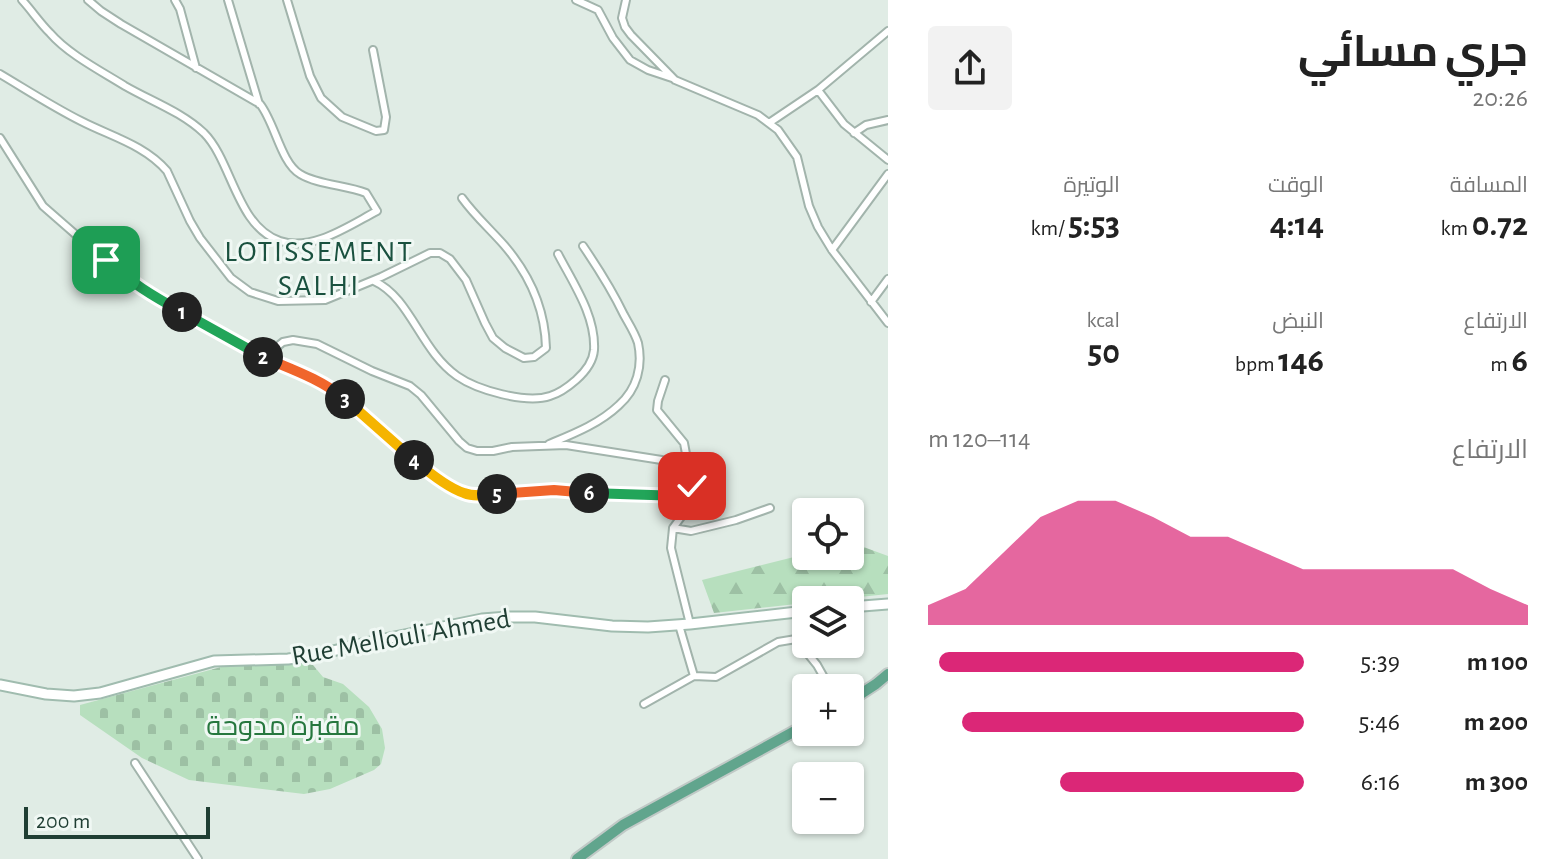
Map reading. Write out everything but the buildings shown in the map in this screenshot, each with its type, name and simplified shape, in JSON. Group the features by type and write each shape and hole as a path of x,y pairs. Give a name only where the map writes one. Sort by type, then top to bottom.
{"main road":[{"path":"864,691 888,675"},
{"path":"577,859 623,825 792,733"}],"street":[{"path":"22,0 50,34 71,51 205,134 243,205 259,227 276,240 297,243 324,239 377,211 369,196 362,191 307,177 294,170 271,120 260,104 228,0"},
{"path":"88,0 121,24 260,104"},
{"path":"175,0 196,68"},
{"path":"287,0 310,76 321,98 342,117 381,131 384,130 386,117 373,50"},
{"path":"576,0 598,10 613,38 630,60 758,115 778,130 797,157 809,206 818,227 887,321"},
{"path":"626,0 622,18 625,27 675,80"},
{"path":"769,123 818,90 888,31"},
{"path":"0,74 76,119 126,141 161,164 200,238 231,278 250,292 278,301 315,301 334,297 373,281 430,253 440,253 456,265 466,280 493,338 524,358 534,357 546,348 536,293 504,245 462,198"},
{"path":"818,90 835,114 888,160"},
{"path":"854,133 866,125 888,120"},
{"path":"0,138 43,206 130,282 264,357 334,390 423,468 464,493 485,495 554,490 693,496"},
{"path":"832,250 888,174"},
{"path":"546,446 585,429 611,412 622,402 638,377 637,340 613,290 583,246"},
{"path":"373,281 390,290 432,353 457,376 488,390 526,398 547,397 564,390 582,374 593,354 591,323 558,254"},
{"path":"871,302 888,279"},
{"path":"264,357 275,346 293,340 317,344 410,386 467,448 486,451 566,445 687,464"},
{"path":"665,380 657,410 684,443 693,496 673,528 671,548 694,676"},
{"path":"673,528 691,531 770,508"},
{"path":"864,606 888,604"},
{"name":"Rue Mellouli Ahmed","path":"0,685 46,694 74,696 100,693 214,661 312,656 468,622 508,617 648,627 792,612"},
{"path":"644,704 694,676 716,677 778,642 796,639 822,674"},
{"path":"135,763 198,859"}],"green space":[{"path":"864,547 888,556 888,594 864,597 864,586 792,586 792,605 714,613 702,580 792,558 792,570 864,570"},
{"name":"مقبرة مدوحة","path":"313,665 323,677 343,684 369,707 382,729 385,748 381,764 374,770 330,789 304,794 189,780 142,758 80,715 80,705 221,667"}],"district":[{"name":"LOTISSEMENT SALHI","path":"319,269"}],"route":[{"path":"106,260 154,298 264,357 334,390 423,468 464,493 485,495 554,490 693,496 692,486"}]}
